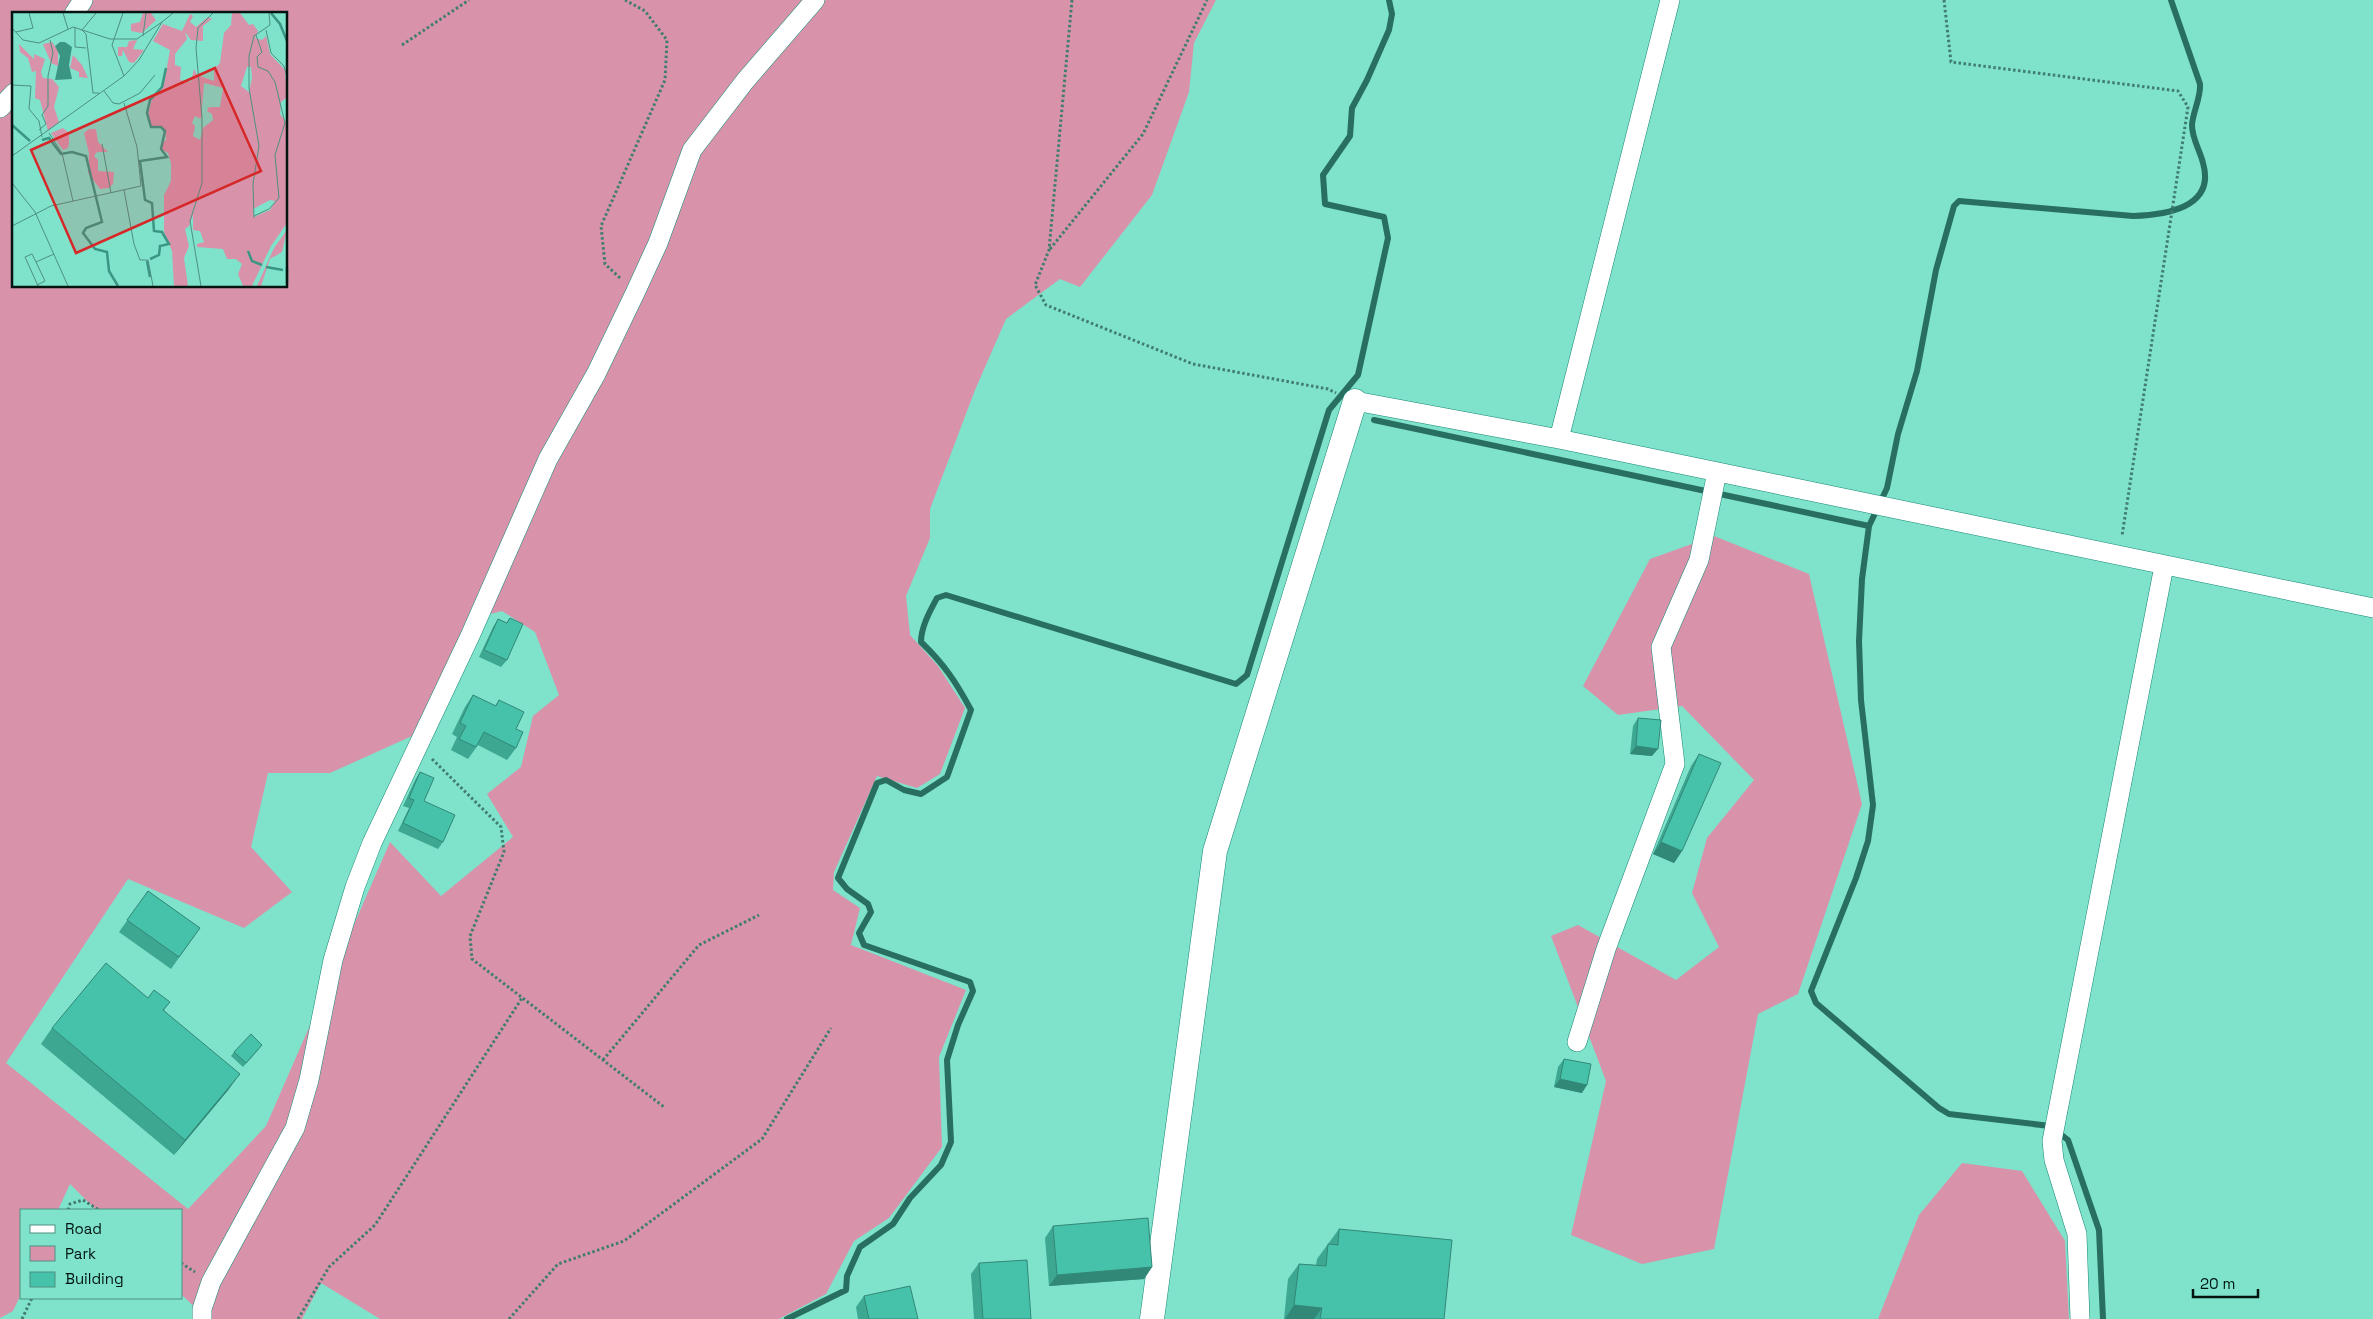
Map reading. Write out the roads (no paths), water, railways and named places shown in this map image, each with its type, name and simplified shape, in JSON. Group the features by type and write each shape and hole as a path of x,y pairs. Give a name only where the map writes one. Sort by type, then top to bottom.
{"street":[{"path":"75,12 82,0"},
{"path":"202,1319 202,1309 211,1282 271,1175 294,1128 308,1080 333,960 372,842 419,746 548,459 596,374 635,293 674,202 692,150 745,80 814,0"},
{"path":"1559,439 1670,0"},
{"path":"0,108 12,95"},
{"path":"1152,1319 1215,850 1356,401 1559,439 2373,608"},
{"path":"1577,1042 1606,950 1675,764 1661,647 1699,560 1717,472"},
{"path":"2080,1319 2077,1234 2054,1160 2052,1140 2164,566"}],"waterway":[{"path":"787,1319 846,1290 847,1276 860,1247 893,1224 910,1198 941,1165 951,1142 947,1060 958,1025 973,991 970,982 864,945 859,933 871,912 868,904 847,889 838,878 877,783 886,780 904,790 921,794 947,777 971,710 949,674 921,642 924,625 929,614 937,598 946,595 1236,684 1247,675 1329,410 1358,375 1388,238 1384,217 1325,204 1323,175 1350,136 1352,108 1367,80 1389,30 1392,14 1389,0"},
{"path":"2103,1319 2099,1230 2068,1140 2050,1126 1949,1114 1939,1108 1816,1003 1811,991 1856,878 1868,841 1873,805 1861,700 1859,641 1862,579 1869,526 1887,488 1898,434 1917,371 1936,270 1954,206 1959,201 2133,216 2173,211 2195,199 2202,190 2205,178 2203,163 2193,135 2192,125 2200,84 2171,0"},
{"path":"1374,420 1869,526"}]}
